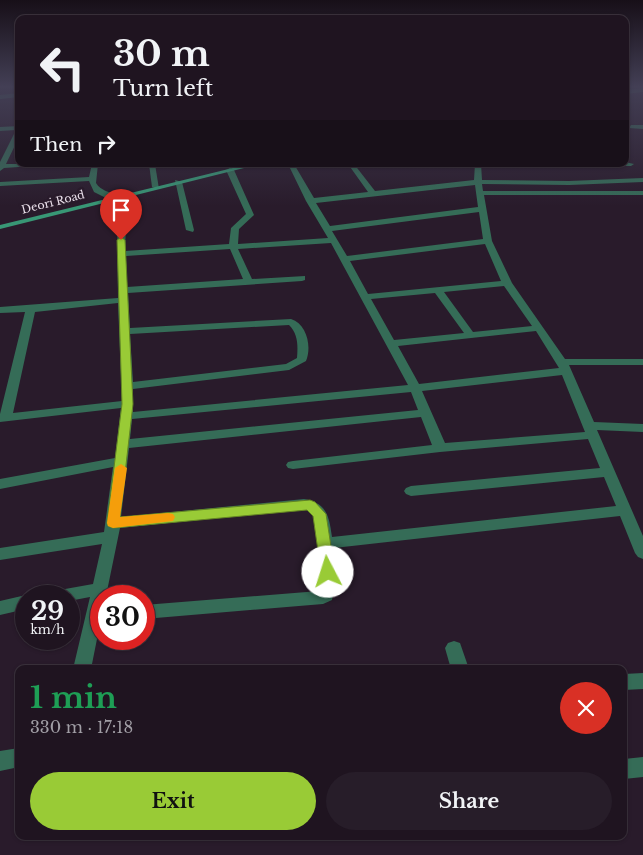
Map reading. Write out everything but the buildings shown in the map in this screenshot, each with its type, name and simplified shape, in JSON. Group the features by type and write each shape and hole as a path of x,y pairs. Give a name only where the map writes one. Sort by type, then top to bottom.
{"street":[{"path":"631,127 643,127"},
{"path":"0,129 15,131"},
{"path":"1,167 15,138"},
{"path":"0,145 15,148"},
{"path":"629,162 643,180"},
{"path":"1,167 15,166"},
{"path":"94,167 92,183 97,190 113,198 120,211 127,386 127,410 122,461 112,530 100,585"},
{"path":"153,167 156,187"},
{"name":"Deori Road","path":"0,227 241,167"},
{"path":"293,167 415,388 440,448"},
{"path":"353,167 373,194"},
{"path":"478,167 479,187 488,241 507,283 564,366 643,553"},
{"path":"230,170 250,215 235,228 233,247 249,282"},
{"path":"0,184 92,179"},
{"path":"310,201 373,194 479,187 643,180"},
{"path":"178,182 190,230"},
{"path":"479,187 643,193"},
{"path":"326,229 482,209"},
{"path":"121,254 332,240"},
{"path":"344,259 488,241"},
{"path":"0,310 31,309 124,295 302,278"},
{"path":"364,297 507,283"},
{"path":"438,290 471,336"},
{"path":"31,309 3,417 127,410 415,388 564,366 643,362"},
{"path":"125,331 284,322 296,324 300,330 302,349 302,359 289,367 127,386"},
{"path":"390,344 539,328"},
{"path":"123,444 425,413"},
{"path":"293,465 590,430 643,428"},
{"path":"0,484 122,461"},
{"path":"411,491 608,472"},
{"path":"0,554 112,530 304,504 314,507 320,514 329,587 326,595 317,599 155,611"},
{"path":"325,543 624,510"},
{"path":"0,608 15,605"},
{"path":"83,665 90,640"},
{"path":"454,648 459,665"},
{"path":"627,682 643,681"},
{"path":"0,761 15,758"},
{"path":"627,769 643,767"}],"slow traffic":[{"path":"121,468 113,523 168,517"}],"route":[{"path":"121,240 128,404 113,523 304,504 310,505 320,514 328,572"}]}
